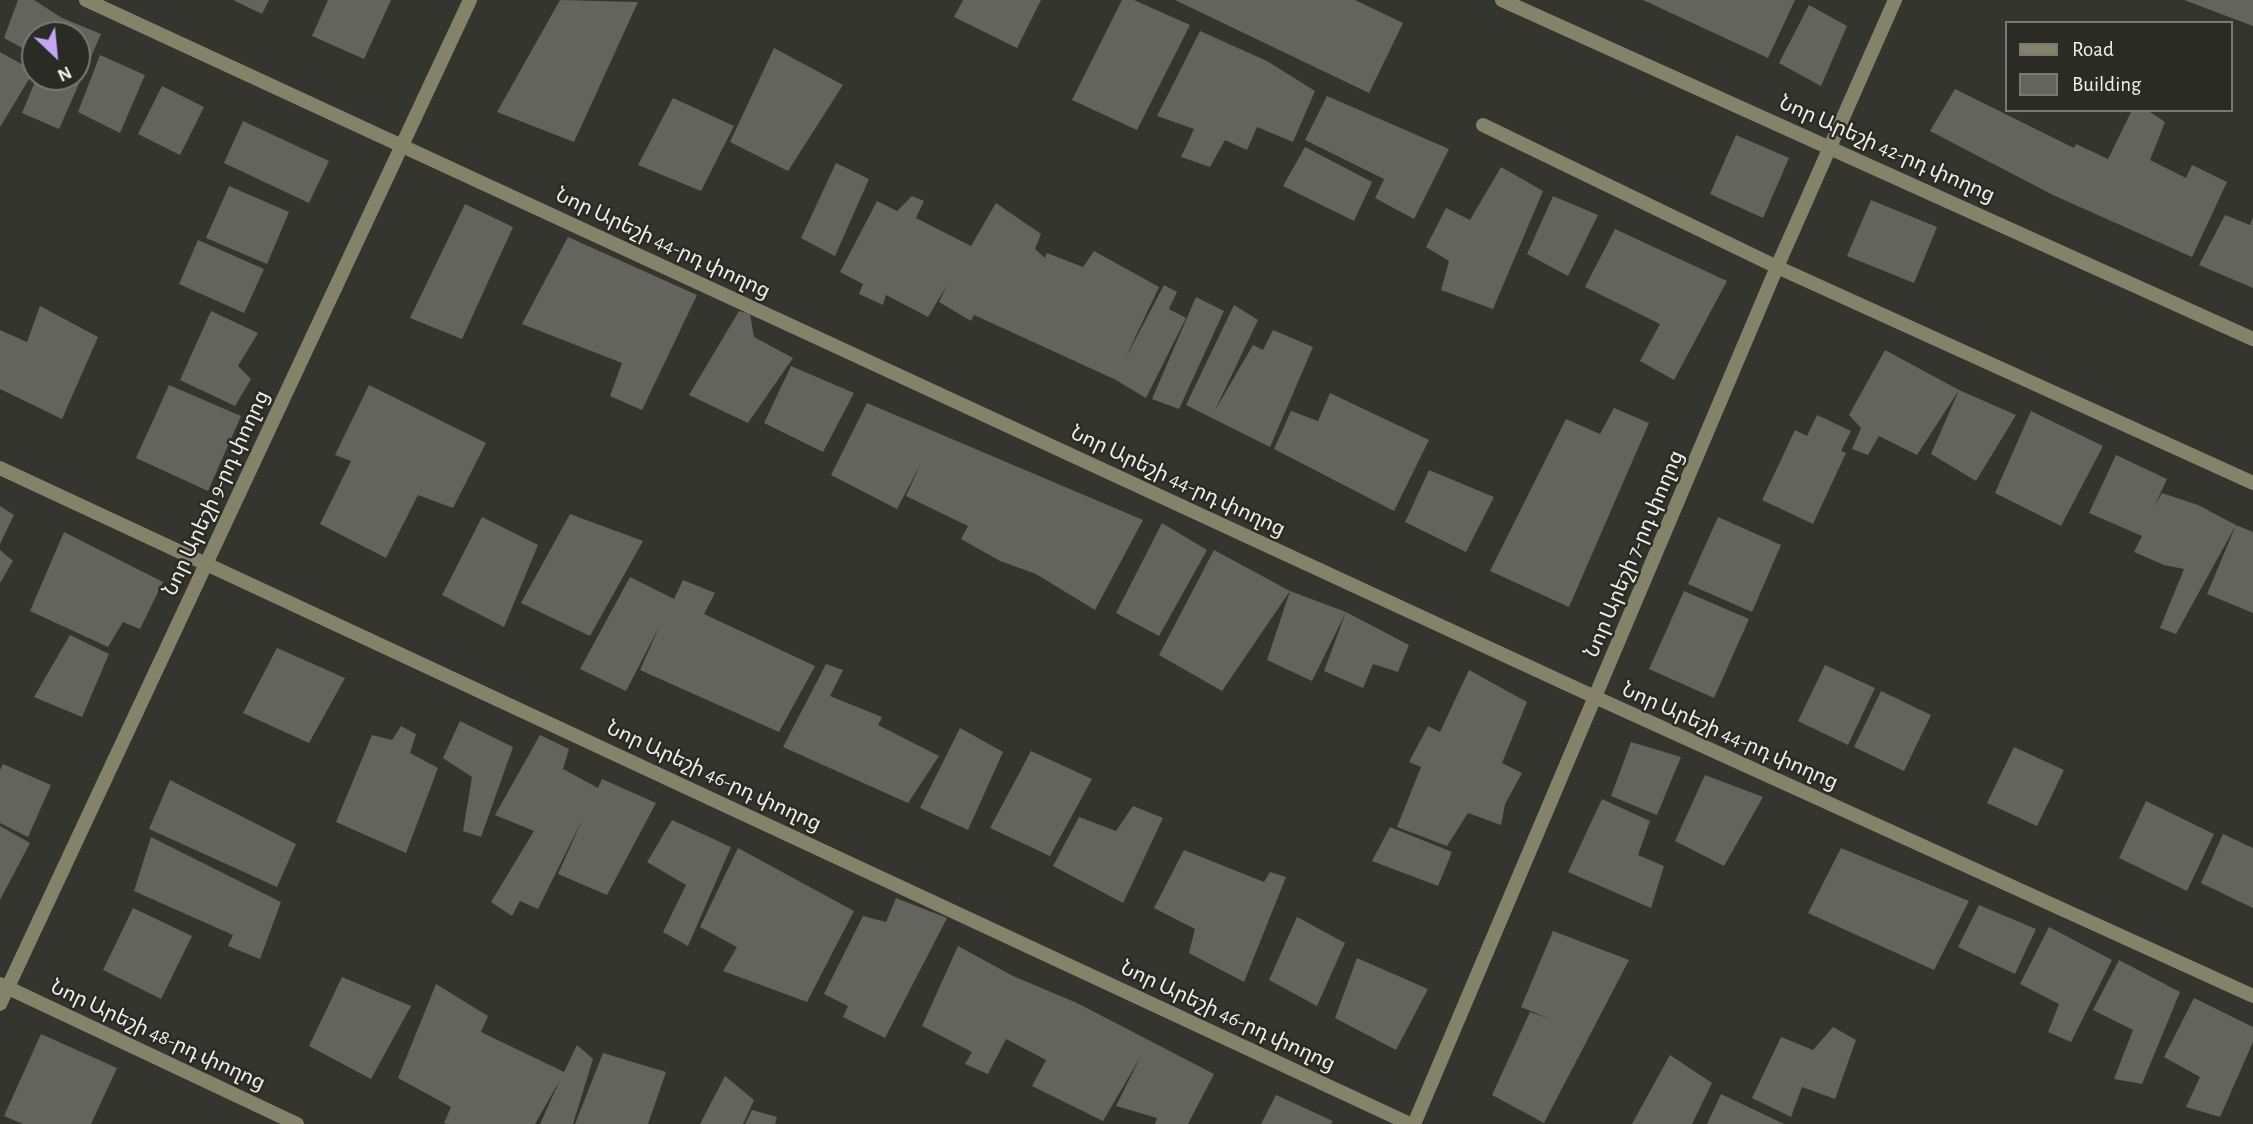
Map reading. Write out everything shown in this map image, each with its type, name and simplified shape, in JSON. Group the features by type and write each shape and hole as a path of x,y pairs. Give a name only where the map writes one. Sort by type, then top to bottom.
{"street":[{"name":"Նոր Արեշի 44-րդ փողոց","path":"86,0 1597,698 2253,996"},
{"name":"Նոր Արեշի 9-րդ փողոց","path":"0,1004 4,985 206,563 470,0"},
{"name":"Նոր Արեշի 42-րդ փողոց","path":"1502,0 1829,145 2253,339"},
{"name":"Նոր Արեշի 7-րդ փողոց","path":"1412,1124 1597,698 1829,145 1895,0"},
{"path":"1483,125 1777,267 2253,483"},
{"name":"Նոր Արեշի 46-րդ փողոց","path":"0,468 1412,1124"},
{"name":"Նոր Արեշի 48-րդ փողոց","path":"4,985 297,1124"}],"building":[{"path":"18,0 34,0 69,21 21,21 21,47 4,38"},
{"path":"233,0 269,0 262,14"},
{"path":"328,0 391,0 364,59 312,36"},
{"path":"560,0 638,2 574,142 497,112"},
{"path":"963,0 1041,0 1017,48 954,17"},
{"path":"1122,0 1134,0 1190,25 1137,130 1072,100"},
{"path":"1175,0 1355,0 1403,23 1369,93"},
{"path":"1643,0 1795,0 1768,58"},
{"path":"2184,0 2253,0 2253,26"},
{"path":"1809,5 1847,26 1821,86 1779,63"},
{"path":"91,30 101,34 91,57"},
{"path":"1200,31 1267,61 1315,91 1293,142 1257,127 1247,150 1225,140 1210,167 1181,157 1194,129 1157,116"},
{"path":"774,48 843,85 788,171 730,142"},
{"path":"0,52 21,64 22,91 0,127"},
{"path":"100,55 145,75 120,133 78,112 86,91 91,91 91,78"},
{"path":"162,86 204,107 180,155 138,134"},
{"path":"1955,89 2074,148 2076,144 2108,159 2131,112 2150,112 2165,122 2150,160 2186,178 2192,165 2227,182 2192,257 2053,195 1930,131"},
{"path":"31,91 76,91 59,129 22,113"},
{"path":"1327,96 1449,149 1414,219 1375,198 1384,179 1305,140"},
{"path":"673,98 734,126 701,191 638,165"},
{"path":"243,121 329,161 309,203 224,163"},
{"path":"1736,135 1789,158 1763,218 1710,194"},
{"path":"1305,147 1372,182 1354,221 1283,186"},
{"path":"836,163 869,179 835,256 801,238"},
{"path":"1501,167 1543,191 1493,309 1441,290 1449,261 1426,247 1446,208 1470,220"},
{"path":"229,186 289,212 267,264 206,238"},
{"path":"912,196 924,201 916,218 971,246 996,203 1041,234 1035,249 1045,258 1047,253 1083,267 1094,251 1159,287 1124,361 1164,285 1177,292 1169,309 1186,318 1146,398 1114,379 974,315 971,321 939,302 947,285 928,317 886,295 883,305 859,294 863,284 840,272 877,201 897,211"},
{"path":"1553,196 1598,215 1568,276 1527,254"},
{"path":"1871,200 1937,227 1914,283 1847,256"},
{"path":"465,204 513,227 462,339 410,318"},
{"path":"2225,215 2250,225 2253,217 2253,288 2199,265"},
{"path":"1615,229 1727,281 1674,380 1640,361 1660,324 1585,287"},
{"path":"568,237 697,295 642,410 610,396 622,363 522,324"},
{"path":"198,240 264,269 244,313 179,284"},
{"path":"1196,297 1224,311 1179,409 1152,399"},
{"path":"1234,305 1258,320 1214,412 1253,345 1263,350 1273,330 1313,347 1270,447 1186,405"},
{"path":"40,306 98,337 62,419 0,389 0,330 27,342"},
{"path":"211,311 258,333 238,366 251,379 235,406 180,380"},
{"path":"739,311 750,314 754,337 793,358 748,423 689,395"},
{"path":"1885,350 1959,390 1917,455 1879,436 1868,455 1852,449 1861,428 1849,415"},
{"path":"791,366 854,393 823,452 764,423"},
{"path":"169,385 241,416 208,491 136,458"},
{"path":"369,385 486,443 453,508 418,495 386,558 320,524 351,461 335,455"},
{"path":"1959,390 2016,415 1976,481 1931,454"},
{"path":"1330,393 1429,440 1394,511 1274,449 1291,411 1318,421"},
{"path":"867,403 1143,520 1095,610 1036,574 1000,561 961,539 968,526 906,496 921,463 897,509 831,475"},
{"path":"1614,408 1649,423 1569,607 1490,571 1566,419 1600,434"},
{"path":"2031,411 2103,446 2061,526 1995,493"},
{"path":"1817,415 1851,431 1841,451 1846,453 1813,524 1762,500 1795,430 1807,436"},
{"path":"2116,455 2167,479 2154,507 2162,493 2198,505 2236,525 2176,634 2160,628 2184,569 2164,565 2134,552 2142,536 2089,513"},
{"path":"1429,470 1494,497 1466,552 1405,522"},
{"path":"0,506 14,515 0,544"},
{"path":"570,514 643,541 590,636 521,603"},
{"path":"482,517 538,545 504,627 442,595"},
{"path":"1718,517 1781,545 1752,612 1688,584"},
{"path":"1162,523 1207,550 1159,636 1116,613"},
{"path":"2236,525 2253,532 2253,613 2207,594"},
{"path":"64,532 163,582 140,629 123,622 108,647 30,611"},
{"path":"0,550 13,561 0,583"},
{"path":"1214,550 1290,591 1222,691 1159,655"},
{"path":"630,577 674,599 683,580 715,593 704,614 815,666 779,732 640,670 660,625 626,691 580,669"},
{"path":"1290,591 1346,612 1312,681 1267,660"},
{"path":"1684,591 1749,619 1714,698 1649,669"},
{"path":"1346,612 1409,645 1398,672 1373,664 1363,688 1324,671"},
{"path":"70,635 109,654 82,717 34,697"},
{"path":"277,648 345,678 309,743 243,713"},
{"path":"826,664 843,670 830,696 882,717 878,725 939,756 908,803 783,747"},
{"path":"1825,665 1875,688 1848,745 1798,721"},
{"path":"1469,670 1527,702 1502,763 1522,773 1505,804 1501,825 1468,813 1447,846 1397,827 1421,767 1409,762 1428,726 1440,732"},
{"path":"1881,691 1931,715 1904,771 1854,747"},
{"path":"460,721 513,747 481,837 463,831 472,777 443,758"},
{"path":"401,726 416,734 410,753 438,768 406,853 336,822 372,735 392,740"},
{"path":"960,728 1003,752 968,830 920,808"},
{"path":"540,735 569,749 563,769 598,788 602,779 656,803 607,895 558,874 584,816 538,909 520,901 512,916 491,902 534,831 495,815"},
{"path":"1631,742 1681,757 1657,815 1611,796"},
{"path":"2014,747 2064,770 2037,826 1987,803"},
{"path":"1031,751 1092,779 1050,856 990,828"},
{"path":"3,764 51,785 28,837 0,823 0,770"},
{"path":"1705,775 1763,797 1724,866 1675,841"},
{"path":"170,780 296,844 277,887 149,829"},
{"path":"1602,799 1650,821 1638,855 1664,866 1651,908 1568,872"},
{"path":"2146,801 2214,834 2187,891 2119,858"},
{"path":"1133,806 1163,818 1123,903 1053,866 1079,817 1116,831"},
{"path":"672,820 731,847 688,946 663,932 686,885 647,862"},
{"path":"0,826 30,843 0,900"},
{"path":"1390,827 1452,852 1438,886 1372,861"},
{"path":"2223,834 2253,848 2253,908 2201,883"},
{"path":"151,837 281,902 260,959 228,946 233,935 134,891"},
{"path":"738,848 854,911 807,1002 723,971 737,947 700,927"},
{"path":"1841,848 1969,901 1934,970 1808,913"},
{"path":"1184,850 1264,882 1270,872 1286,877 1244,982 1189,953 1195,929 1154,908"},
{"path":"896,898 947,918 885,1038 843,1017 848,1006 824,994 863,916 886,922"},
{"path":"1979,905 2036,929 2015,974 1958,947"},
{"path":"133,908 192,936 161,999 103,970"},
{"path":"1297,917 1345,943 1317,1006 1269,980"},
{"path":"2049,927 2112,960 2071,1042 2048,1032 2059,1004 2020,984"},
{"path":"1553,931 1629,960 1544,1123 1492,1095 1530,1012 1550,1019 1521,1007"},
{"path":"958,946 1013,976 1077,1003 1214,1074 1188,1124 1155,1124 1157,1118 1116,1106 1141,1056 1103,1121 1032,1086 1046,1060 1006,1039 988,1074 965,1064 972,1052 922,1026"},
{"path":"1357,958 1428,989 1396,1050 1335,1018"},
{"path":"2119,960 2180,992 2142,1084 2114,1079 2133,1030 2093,1010"},
{"path":"342,977 411,1006 371,1079 309,1046"},
{"path":"436,984 488,1016 481,1032 564,1072 577,1045 593,1059 573,1124 540,1124 560,1080 535,1124 448,1124 444,1123 451,1107 398,1078"},
{"path":"2194,998 2253,1027 2253,1042 2220,1117 2186,1107 2200,1077 2164,1057"},
{"path":"1833,1027 1856,1040 1835,1099 1802,1087 1791,1117 1752,1098 1781,1037 1813,1050"},
{"path":"41,1034 117,1068 91,1124 23,1124 4,1116"},
{"path":"603,1053 666,1072 648,1124 575,1124"},
{"path":"1670,1055 1712,1083 1692,1124 1632,1124"},
{"path":"725,1076 754,1100 743,1124 700,1124"},
{"path":"1721,1094 1784,1124 1707,1124"},
{"path":"1276,1095 1333,1121 1331,1124 1261,1124"},
{"path":"752,1110 777,1117 775,1124 745,1124"}]}
